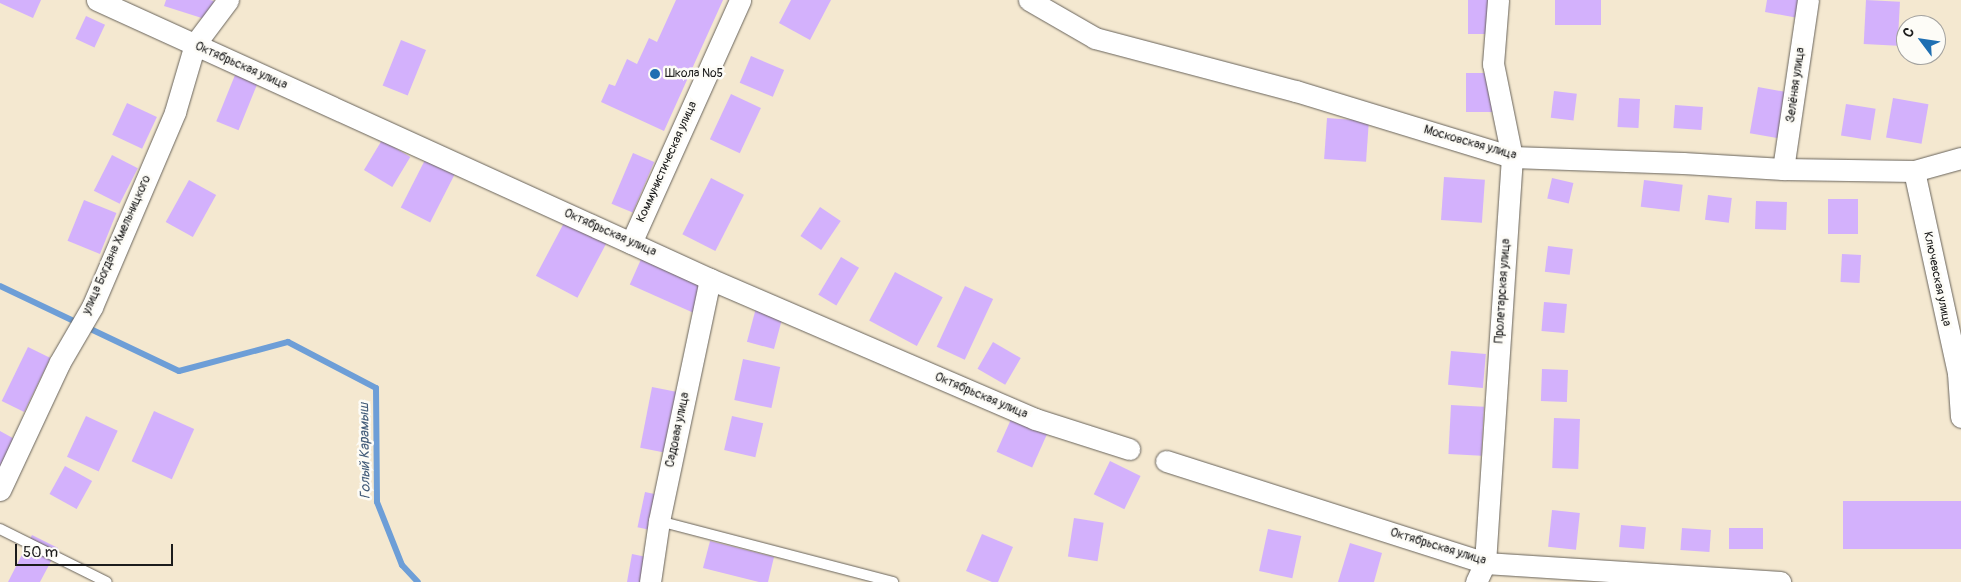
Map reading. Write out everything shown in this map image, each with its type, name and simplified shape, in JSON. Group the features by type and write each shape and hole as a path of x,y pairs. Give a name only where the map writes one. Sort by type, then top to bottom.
{"street":[{"name":"Октябрьская улица","path":"97,0 710,279 1035,419 1129,449"},
{"name":"улица Богдана Хмельницкого","path":"0,490 60,362 92,307 175,112 195,44 228,0"},
{"name":"Коммунистическая улица","path":"631,243 740,0"},
{"name":"Московская улица","path":"1029,0 1095,38 1296,91 1512,158 1683,163 1783,169 1914,171 1961,158"},
{"name":"Пролетарская улица","path":"1476,582 1485,563 1512,158 1493,64 1498,0"},
{"name":"Зелёная улица","path":"1783,169 1808,0"},
{"name":"Ключевская улица","path":"1914,171 1958,373 1961,417"},
{"name":"Садовая улица","path":"650,582 659,521 710,279"},
{"name":"Октябрьская улица","path":"1166,461 1485,563 1780,582"}],"lane":[{"path":"659,521 893,582"},
{"path":"0,529 107,582"}],"building":[{"path":"0,0 41,0 33,18 0,3"},
{"path":"166,0 214,1 208,20 164,6"},
{"name":"Школа №5","path":"676,0 723,0 664,131 601,102 609,84 615,86 627,59 637,64 649,38 657,42"},
{"path":"791,0 831,0 810,40 779,23"},
{"path":"1468,0 1498,0 1498,34 1468,34"},
{"path":"1555,0 1601,0 1601,25 1555,25"},
{"path":"1767,0 1802,0 1798,18 1765,12"},
{"path":"1866,0 1900,2 1899,15 1896,15 1896,46 1864,44"},
{"path":"86,16 105,25 94,48 75,39"},
{"path":"401,40 426,50 408,96 383,85"},
{"path":"751,56 784,70 773,97 740,83"},
{"path":"1466,73 1494,73 1494,112 1466,112"},
{"path":"235,75 257,84 239,130 216,121"},
{"path":"1758,87 1791,93 1783,139 1750,133"},
{"path":"1554,91 1577,94 1574,121 1551,118"},
{"path":"731,94 761,108 740,153 710,139"},
{"path":"1619,98 1640,99 1638,128 1617,127"},
{"path":"1893,98 1928,104 1922,144 1886,137"},
{"path":"127,103 157,117 142,149 112,135"},
{"path":"1846,104 1876,109 1871,140 1841,136"},
{"path":"1675,105 1703,107 1701,130 1673,128"},
{"path":"1327,118 1369,121 1366,162 1324,159"},
{"path":"382,140 410,157 392,187 364,170"},
{"path":"633,153 654,162 633,213 612,204"},
{"path":"428,154 457,169 430,222 401,207"},
{"path":"112,155 138,168 120,204 94,191"},
{"path":"1444,177 1485,180 1482,223 1441,220"},
{"path":"711,178 744,195 715,251 682,234"},
{"path":"1552,178 1573,183 1569,203 1547,198"},
{"path":"189,180 216,195 193,237 166,222"},
{"path":"1644,180 1683,185 1679,212 1641,207"},
{"path":"1708,195 1732,198 1729,223 1705,220"},
{"path":"1828,199 1858,199 1858,234 1828,234"},
{"path":"84,200 116,213 100,254 68,241"},
{"path":"1756,201 1787,202 1786,230 1755,229"},
{"path":"820,207 841,221 821,250 800,236"},
{"path":"565,221 606,243 577,298 536,276"},
{"path":"1548,246 1573,249 1570,275 1545,272"},
{"path":"1842,254 1861,255 1860,283 1841,282"},
{"path":"642,257 708,286 696,314 630,284"},
{"path":"841,257 859,268 836,306 818,295"},
{"path":"895,272 943,297 917,346 869,321"},
{"path":"965,286 993,299 965,360 937,347"},
{"path":"1544,302 1567,304 1564,333 1541,331"},
{"path":"756,308 783,315 774,349 747,342"},
{"path":"993,342 1021,358 1005,385 978,369"},
{"path":"28,347 50,358 24,412 2,401"},
{"path":"1451,351 1486,354 1483,388 1448,385"},
{"path":"743,359 780,367 771,408 734,400"},
{"path":"1542,369 1568,370 1567,402 1541,401"},
{"path":"652,387 682,393 671,454 640,448"},
{"path":"1451,405 1484,407 1481,456 1448,454"},
{"path":"154,411 194,429 172,479 132,461"},
{"path":"86,416 118,431 99,472 67,457"},
{"path":"732,416 763,423 755,457 724,450"},
{"path":"1012,417 1048,433 1032,468 997,452"},
{"path":"1554,418 1580,419 1578,469 1552,468"},
{"path":"0,431 20,442 0,481"},
{"path":"1110,461 1141,476 1124,509 1094,494"},
{"path":"65,466 92,481 77,509 49,494"},
{"path":"645,492 668,497 661,532 638,527"},
{"path":"1843,501 1961,501 1961,549 1843,549"},
{"path":"1552,510 1580,513 1576,550 1548,547"},
{"path":"1074,518 1104,523 1098,561 1068,557"},
{"path":"1621,525 1646,527 1644,549 1619,547"},
{"path":"1682,528 1711,530 1709,552 1680,550"},
{"path":"1729,528 1763,528 1763,549 1729,549"},
{"path":"1268,529 1301,536 1292,578 1259,571"},
{"path":"982,534 1013,547 998,582 992,582 966,571"},
{"path":"32,535 58,548 40,582 8,582"},
{"path":"710,541 774,557 768,582 759,582 703,568"},
{"path":"1350,543 1382,553 1374,582 1338,582"},
{"path":"632,554 656,559 651,582 627,582"}],"waterway":[{"name":"Голый Карамыш","path":"0,286 179,371 288,342 376,388 377,502 402,565 418,582"}],"place":[{"name":"Школа №5","path":"655,74"}]}
